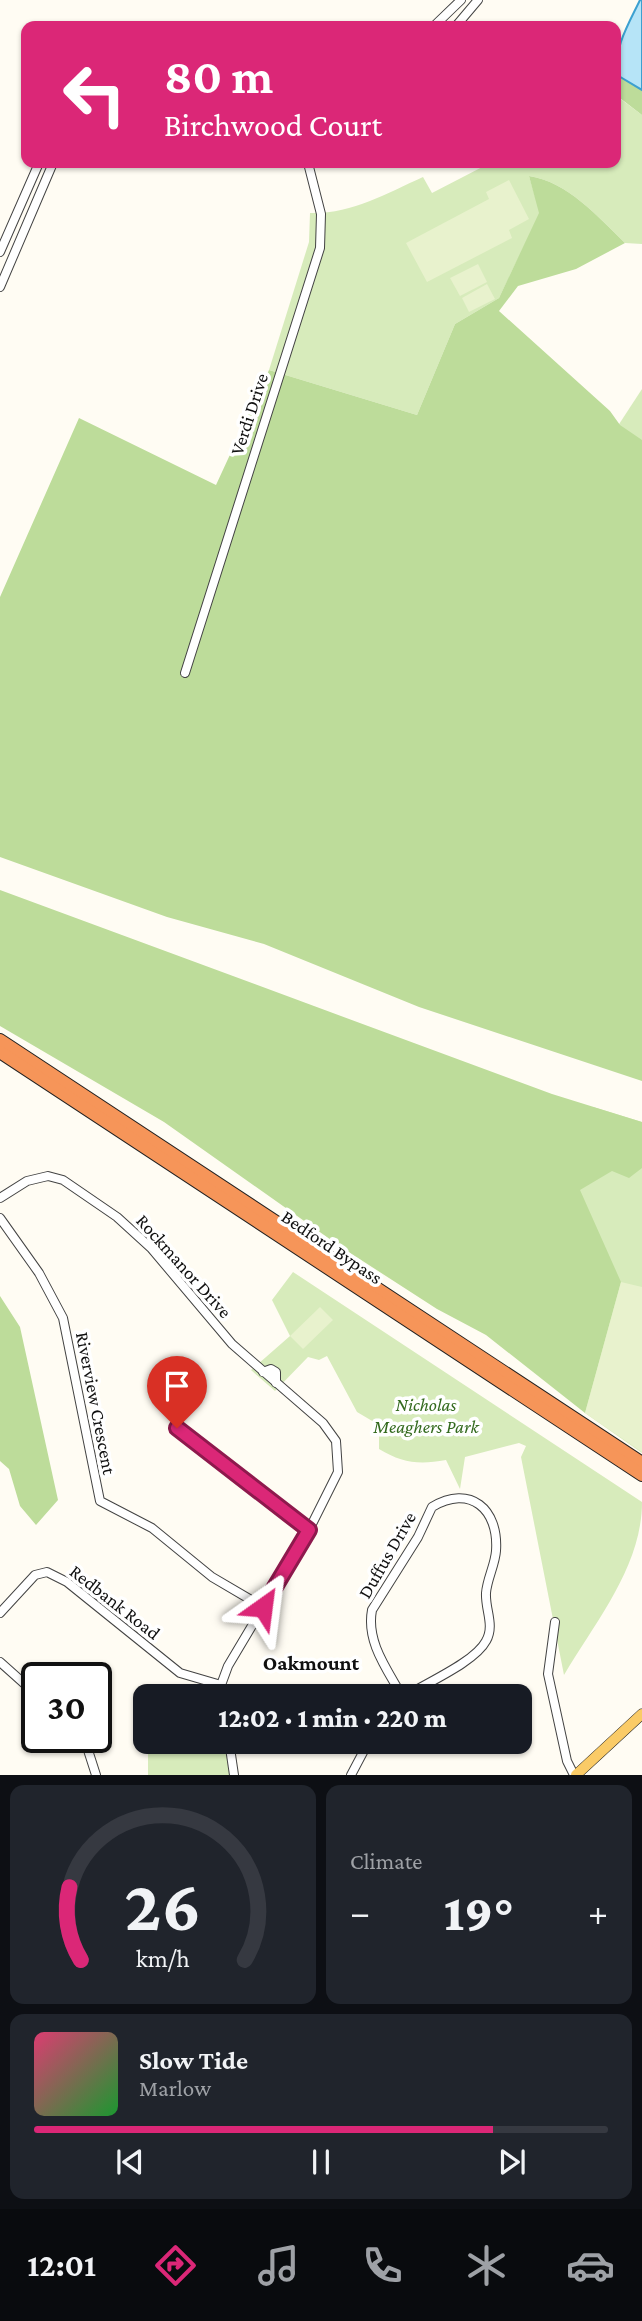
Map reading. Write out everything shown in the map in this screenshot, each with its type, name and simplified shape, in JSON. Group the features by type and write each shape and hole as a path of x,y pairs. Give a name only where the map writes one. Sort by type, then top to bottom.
{"highway":[{"name":"Bedford Bypass","path":"0,1040 642,1463"},
{"name":"Bedford Bypass","path":"0,1052 642,1475"}],"main road":[{"path":"575,1775 642,1714"}],"street":[{"path":"439,21 461,0"},
{"path":"460,21 478,0"},
{"path":"0,251 37,168"},
{"path":"0,287 51,168"},
{"name":"Verdi Drive","path":"185,673 320,248 321,214 309,168"},
{"name":"Rockmanor Drive","path":"0,1198 38,1177 63,1180 135,1232 232,1344 323,1423 336,1441 338,1472 309,1530 222,1684"},
{"name":"Riverview Crescent","path":"0,1219 39,1273 63,1318 100,1501 142,1521 212,1577 263,1607"},
{"path":"177,1428 309,1530"},
{"name":"Duffus Drive","path":"458,1496 470,1497 485,1510 496,1541 496,1552 486,1590 490,1629 486,1641 477,1652 404,1696 376,1649 370,1621 372,1610 418,1537 432,1507 458,1496"},
{"name":"Redbank Road","path":"0,1613 35,1575 47,1572 67,1582 180,1673 218,1684"},
{"path":"555,1622 548,1674 566,1761 575,1775"},
{"path":"0,1662 21,1681"},
{"path":"89,1753 96,1775"},
{"path":"231,1754 234,1775"},
{"path":"351,1775 362,1754"}],"green space":[{"path":"621,77 642,90 642,115 621,99"},
{"path":"621,99 642,115 642,244 625,243 569,193 543,179 529,176 540,213 499,298 455,324 417,415 269,370 309,242 310,213 354,207 423,177 432,193 480,168 621,168"},
{"path":"529,176 543,179 569,193 625,243 576,269 518,286 499,311 610,411 620,425 642,440 642,1081 419,1007 264,944 167,917 0,857 0,597 79,418 216,485 269,370 417,415 455,324 499,298 539,213"},
{"path":"509,180 529,219 509,230 512,238 427,282 406,243 489,199 486,192"},
{"path":"478,264 487,282 460,296 450,278"},
{"path":"487,284 495,299 469,312 462,298"},
{"path":"642,389 642,458 610,438"},
{"path":"0,890 552,1094 642,1122 642,1168 629,1178 612,1171 580,1190 621,1282 585,1413 486,1335 437,1309 341,1247 164,1122 0,1026"},
{"path":"593,1107 642,1122 642,1453 585,1413 576,1395 531,1366"},
{"name":"Nicholas Meaghers Park","path":"293,1272 642,1502 640,1526 626,1571 564,1675 521,1457 526,1446 519,1443 465,1457 460,1489 446,1460 411,1462 379,1449 379,1425 357,1412 327,1356 319,1360 308,1357 275,1391 251,1370 290,1336 272,1300"},
{"path":"621,1282 642,1287 642,1452 585,1413"},
{"path":"0,1296 20,1327 58,1500 36,1525 20,1506 9,1469 0,1461"},
{"path":"320,1307 333,1320 303,1349 290,1336"},
{"path":"148,1754 230,1754 233,1775 148,1775"}],"water":[{"path":"642,0 642,90 621,77 623,36"}],"district":[{"name":"Oakmount","path":"311,1663"}],"route":[{"path":"177,1428 309,1530 263,1607"}]}
